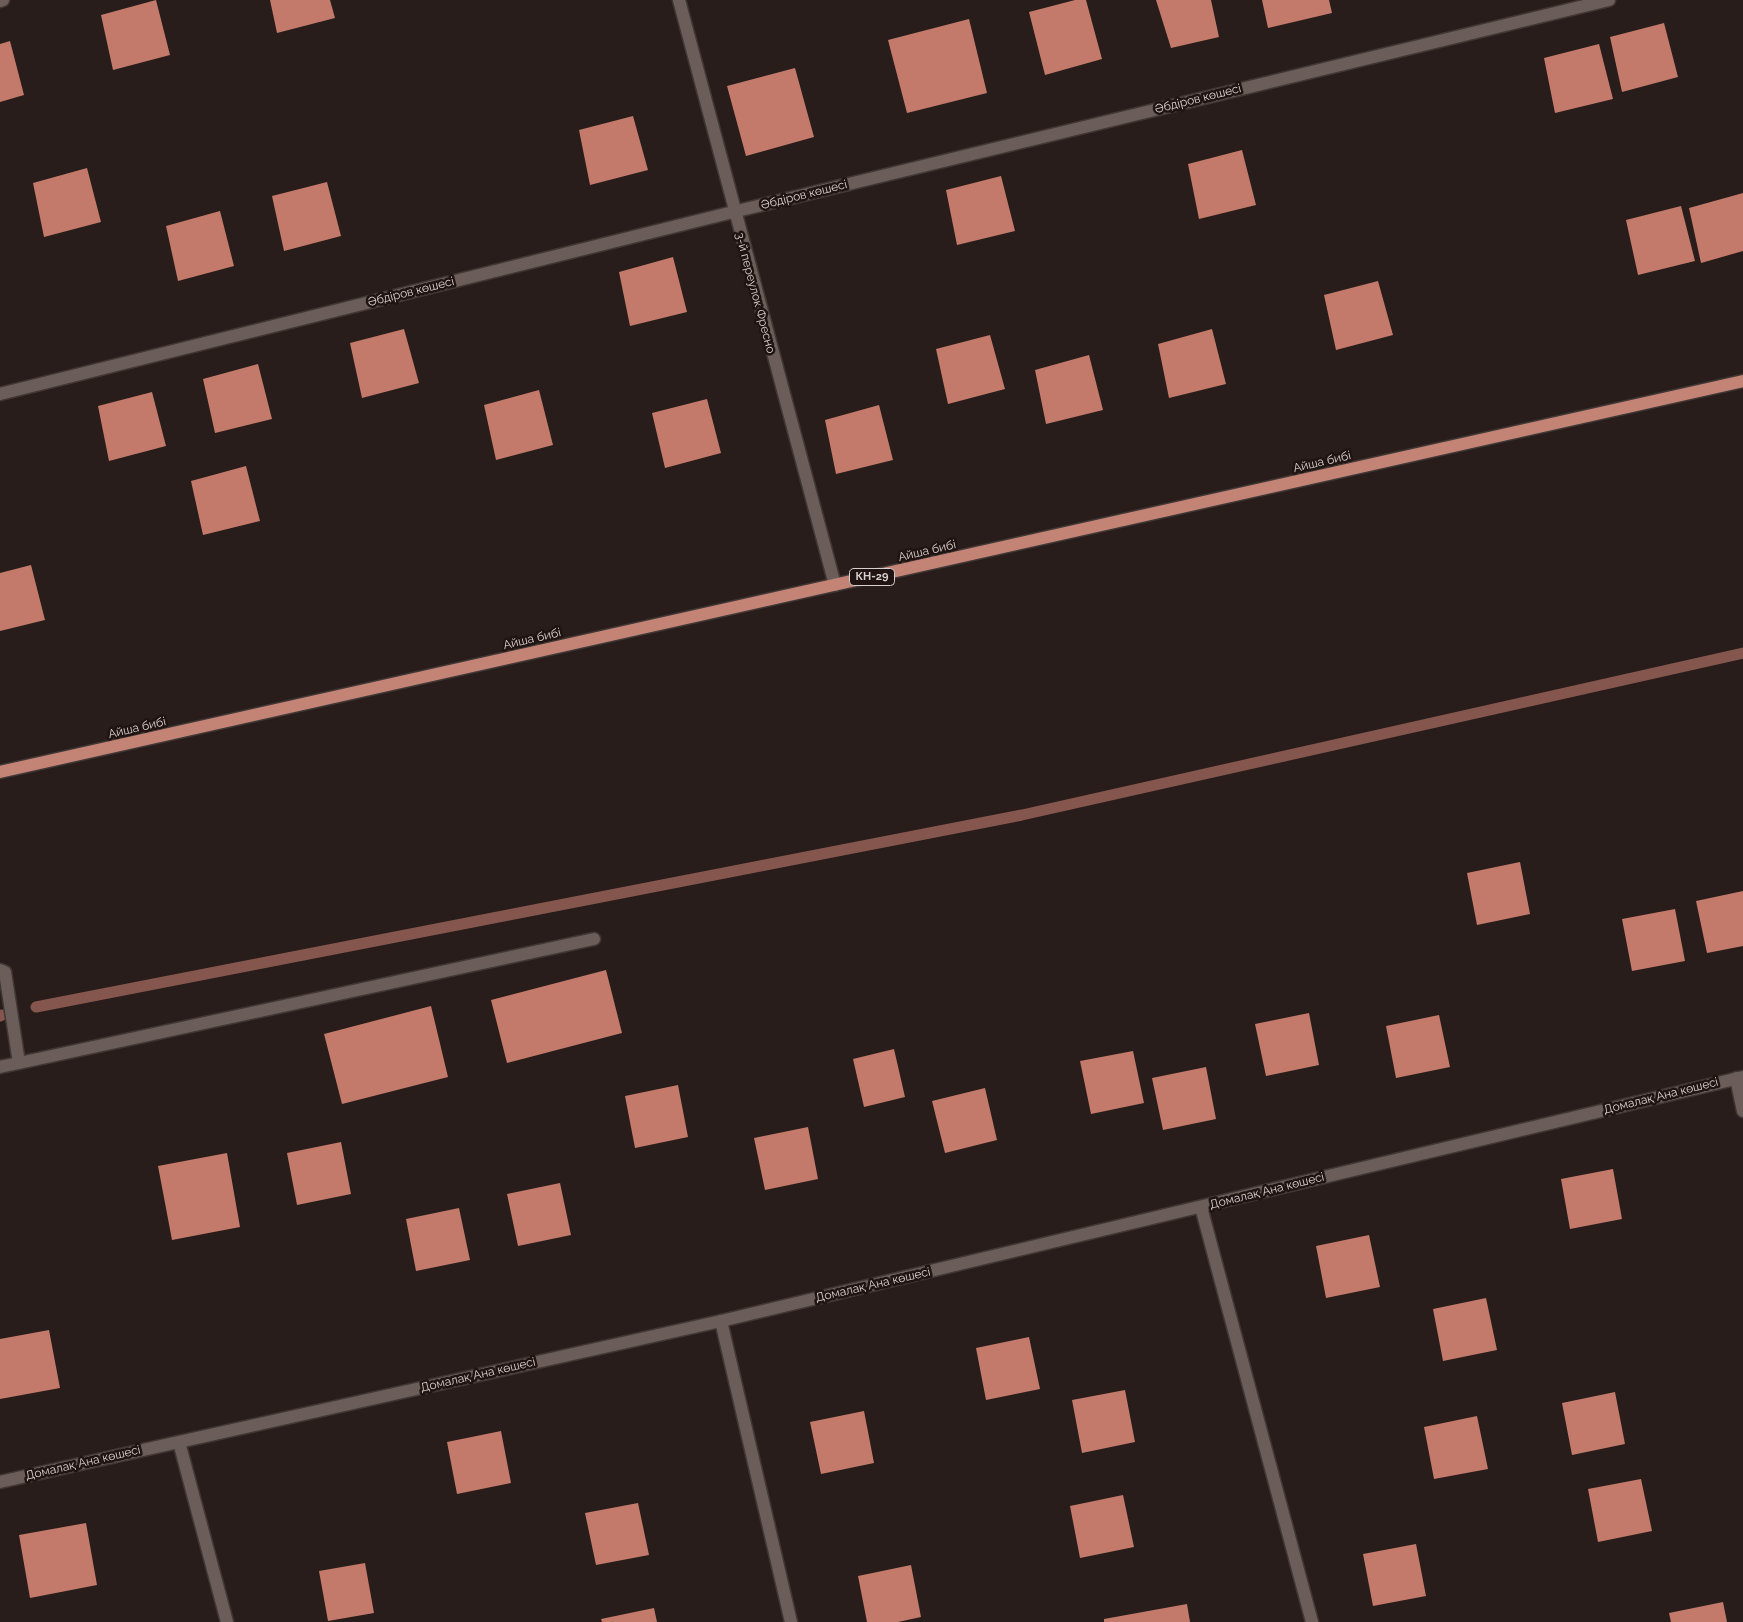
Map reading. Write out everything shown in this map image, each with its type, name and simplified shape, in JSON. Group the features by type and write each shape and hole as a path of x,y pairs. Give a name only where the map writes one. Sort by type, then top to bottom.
{"main road":[{"name":"Айша бибі","path":"0,772 1743,381"}],"street":[{"name":"3-й переулок Фресно","path":"678,0 733,212 835,585"},
{"name":"Әбдіров көшесі","path":"0,394 733,212 1609,0"},
{"path":"0,1067 594,939"},
{"path":"0,970 5,972 19,1063"},
{"path":"1740,1078 1743,1111"},
{"name":"Домалақ Ана көшесі","path":"0,1482 720,1321 1740,1078"},
{"path":"1201,1207 1312,1622"},
{"path":"720,1321 791,1622"},
{"path":"179,1442 227,1622"}],"building":[{"path":"156,0 170,55 113,70 101,15"},
{"path":"270,0 330,0 335,18 277,33"},
{"path":"1075,0 1086,0 1102,59 1045,75 1029,12"},
{"path":"1156,0 1211,0 1219,37 1171,48"},
{"path":"1262,0 1329,0 1332,13 1268,28"},
{"path":"969,19 987,93 907,113 888,40"},
{"path":"1664,23 1678,77 1622,92 1610,37"},
{"path":"10,41 24,95 0,102 0,44"},
{"path":"1599,44 1613,99 1555,113 1544,58"},
{"path":"795,68 814,137 746,156 727,86"},
{"path":"633,116 648,170 590,185 579,130"},
{"path":"1242,150 1256,205 1199,219 1188,164"},
{"path":"87,168 101,222 44,237 33,183"},
{"path":"1001,176 1015,231 957,245 946,190"},
{"path":"327,182 341,236 284,251 272,196"},
{"path":"1743,193 1743,251 1701,263 1689,208"},
{"path":"1681,206 1695,261 1638,275 1626,220"},
{"path":"220,211 234,266 178,281 166,226"},
{"path":"673,257 687,312 630,326 619,272"},
{"path":"1378,281 1393,335 1336,350 1324,295"},
{"path":"404,329 419,383 362,398 350,343"},
{"path":"1212,329 1226,384 1169,398 1158,344"},
{"path":"990,335 1005,389 948,404 936,349"},
{"path":"1089,355 1103,410 1046,424 1035,370"},
{"path":"258,364 272,419 215,433 203,379"},
{"path":"539,390 553,445 496,460 484,405"},
{"path":"152,392 166,446 109,461 98,406"},
{"path":"707,399 721,453 665,468 652,413"},
{"path":"879,405 893,460 836,474 825,420"},
{"path":"246,466 260,521 203,535 191,481"},
{"path":"31,565 45,620 0,631 0,573"},
{"path":"1520,862 1530,914 1477,925 1467,873"},
{"path":"1743,891 1743,946 1707,953 1696,901"},
{"path":"1675,909 1685,961 1632,971 1622,919"},
{"path":"606,970 622,1033 507,1063 491,1000"},
{"path":"431,1006 448,1077 342,1104 324,1034"},
{"path":"1309,1013 1319,1065 1266,1076 1255,1024"},
{"path":"1439,1015 1450,1067 1396,1078 1386,1026"},
{"path":"894,1049 905,1097 864,1107 853,1059"},
{"path":"1133,1051 1144,1103 1091,1114 1080,1061"},
{"path":"1206,1067 1216,1119 1163,1130 1152,1078"},
{"path":"678,1085 688,1137 635,1148 625,1096"},
{"path":"985,1088 997,1140 945,1153 932,1101"},
{"path":"808,1127 818,1179 765,1190 754,1138"},
{"path":"341,1142 351,1194 297,1205 287,1153"},
{"path":"227,1153 240,1227 172,1240 158,1166"},
{"path":"1613,1169 1622,1219 1570,1229 1561,1179"},
{"path":"560,1183 571,1235 518,1246 507,1194"},
{"path":"459,1208 470,1260 416,1271 406,1219"},
{"path":"1369,1235 1380,1287 1326,1298 1316,1246"},
{"path":"1486,1298 1497,1350 1443,1361 1433,1309"},
{"path":"49,1330 60,1388 0,1399 0,1339"},
{"path":"1029,1337 1040,1389 986,1400 976,1348"},
{"path":"1125,1390 1135,1442 1082,1453 1072,1400"},
{"path":"1615,1392 1625,1444 1572,1455 1562,1403"},
{"path":"864,1411 874,1463 821,1474 810,1422"},
{"path":"1477,1416 1488,1469 1434,1479 1424,1427"},
{"path":"501,1431 511,1483 457,1494 447,1442"},
{"path":"1641,1479 1652,1531 1598,1542 1588,1489"},
{"path":"1123,1495 1134,1547 1080,1558 1070,1506"},
{"path":"638,1503 649,1555 596,1565 585,1513"},
{"path":"86,1523 97,1585 30,1598 19,1535"},
{"path":"1416,1544 1426,1596 1373,1606 1363,1554"},
{"path":"365,1563 374,1613 328,1621 319,1571"},
{"path":"911,1565 921,1617 898,1622 867,1622 858,1576"},
{"path":"1723,1602 1727,1622 1671,1622 1669,1613"},
{"path":"1187,1604 1190,1622 1104,1622 1104,1619"},
{"path":"654,1608 657,1622 602,1622 601,1619"}],"waterway":[{"path":"36,1007 1022,815 1743,653"}]}
